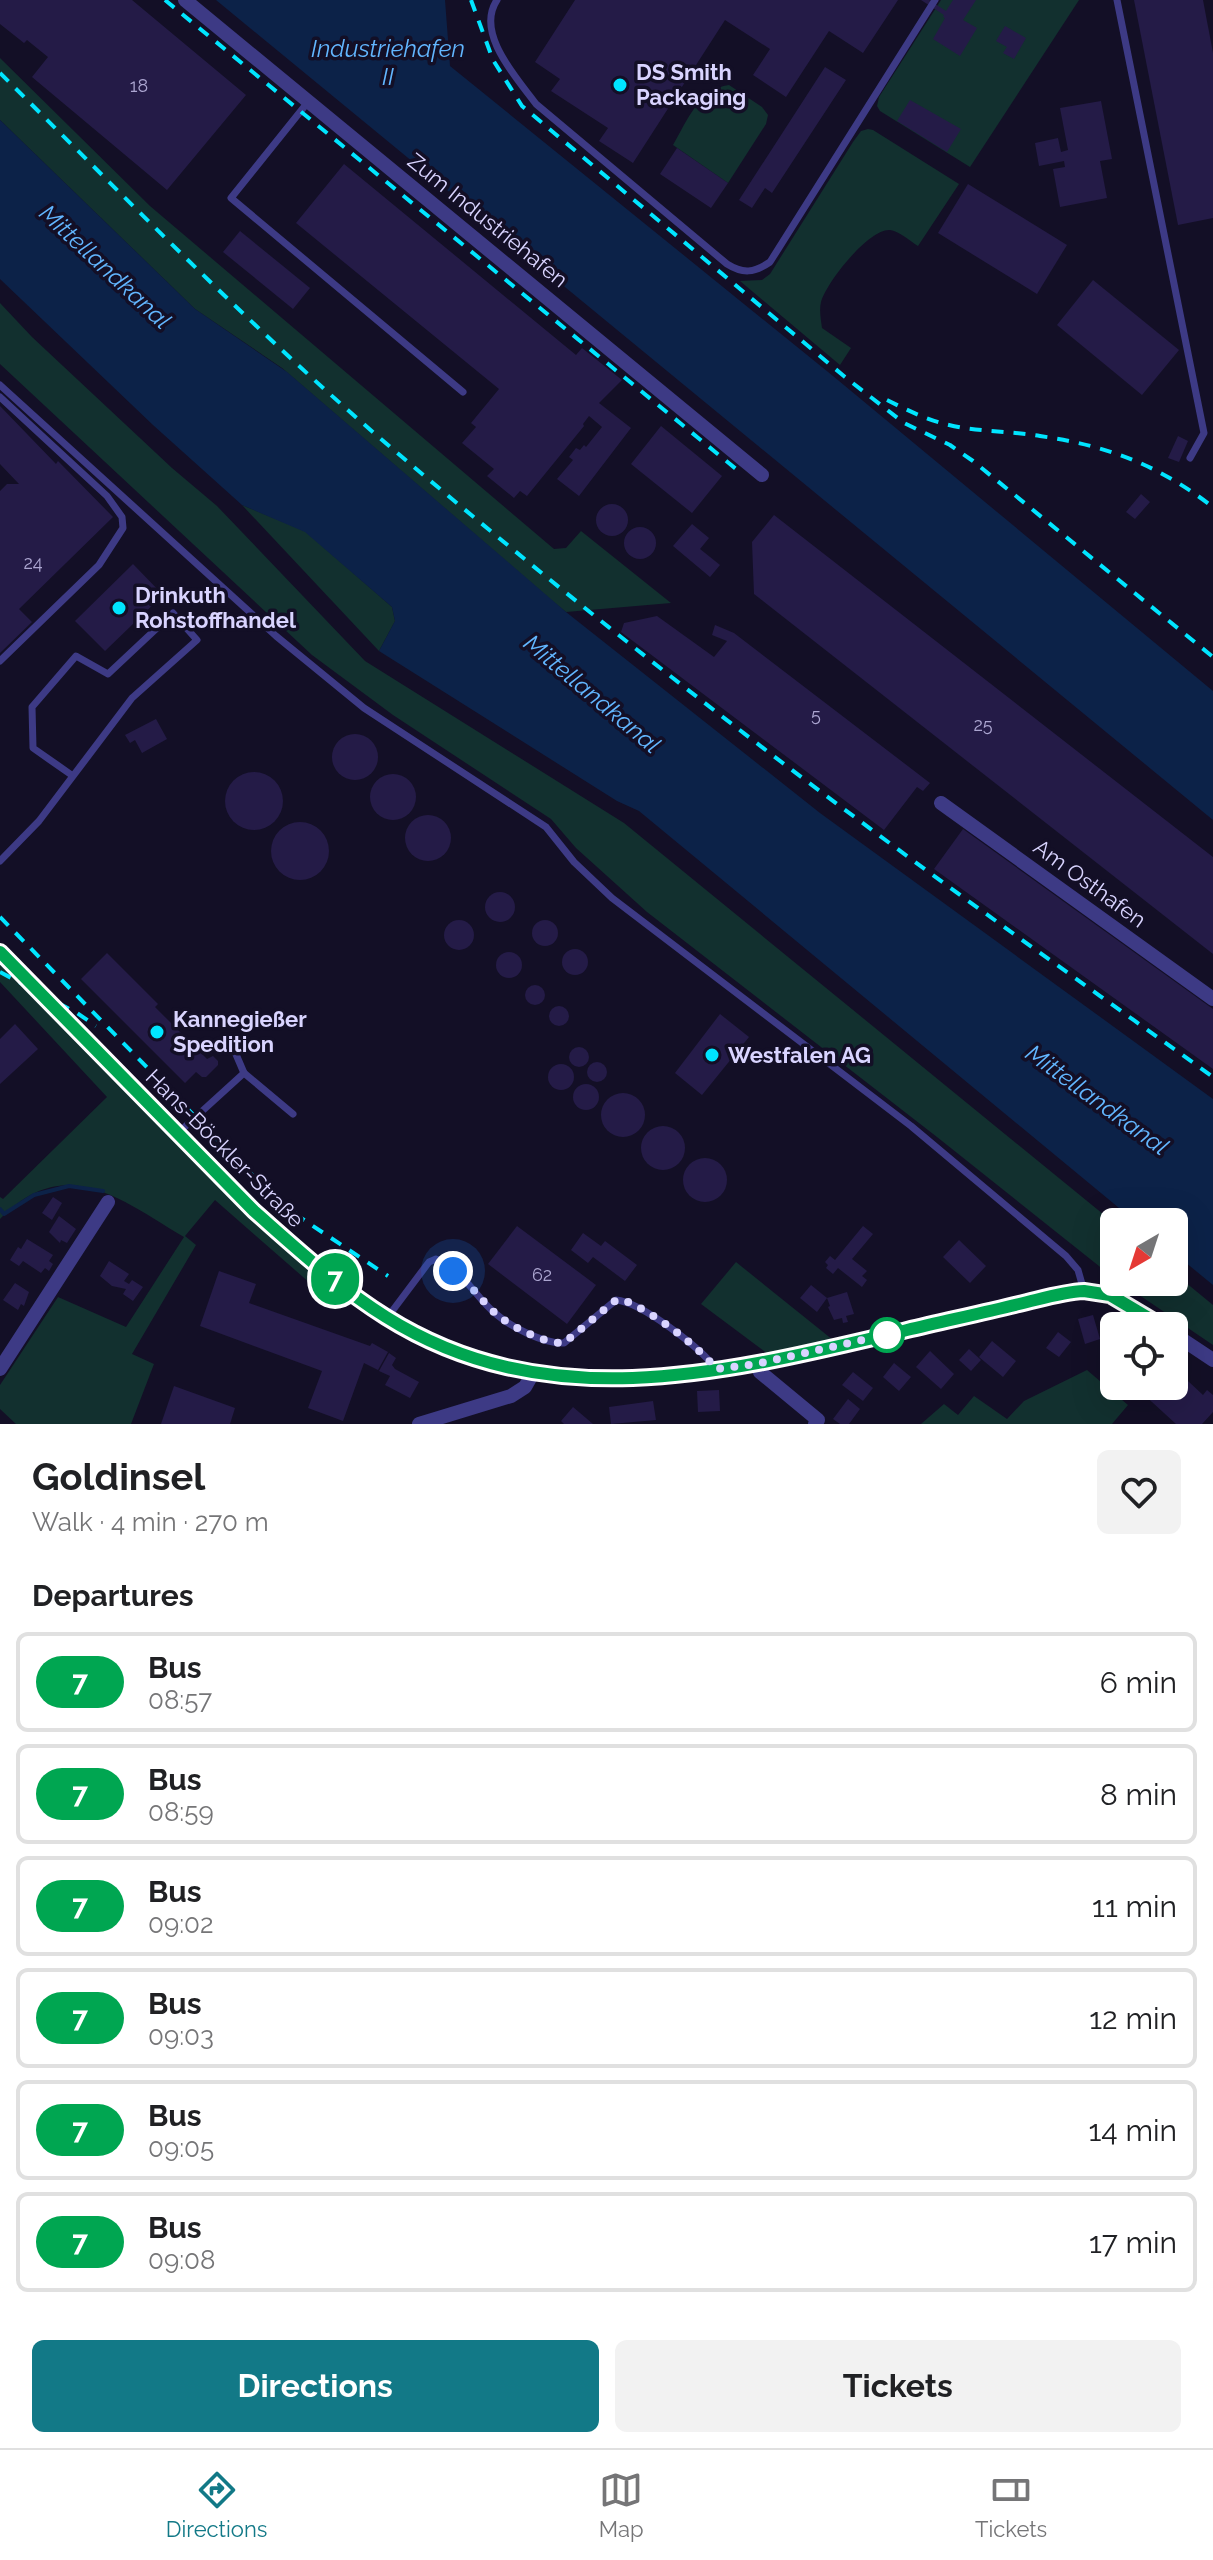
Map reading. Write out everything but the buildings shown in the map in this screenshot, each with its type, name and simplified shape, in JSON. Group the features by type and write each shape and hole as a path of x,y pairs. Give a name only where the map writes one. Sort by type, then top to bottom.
{"street":[{"name":"Zum Industriehafen","path":"185,0 762,475"},
{"name":"Am Osthafen","path":"941,803 1213,999"},
{"name":"Hans-Böckler-Straße","path":"0,952 177,1134 297,1250 387,1318 454,1351 533,1373 630,1380 756,1364 1084,1291"},
{"path":"0,1369 108,1202"},
{"path":"1084,1291 1110,1295 1139,1312"},
{"path":"1188,1343 1213,1360"},
{"path":"756,1364 760,1372 818,1420 815,1424"},
{"path":"419,1424 511,1396 525,1387 533,1373"}],"lane":[{"path":"497,0 491,10 496,44 536,104 718,257 740,272 758,271 770,262 935,0"},
{"path":"1117,0 1204,433 1190,458"},
{"path":"308,101 231,198 463,392"},
{"path":"0,385 276,636 364,708 546,827 574,862 612,898 911,1126 1066,1256 1078,1270 1084,1291"},
{"path":"0,397 107,496 122,517 123,528 99,565 0,661"},
{"path":"0,861 39,821 132,698 197,640 173,613 108,674 76,656 32,707 33,748 73,776"},
{"path":"232,1045 244,1073 293,1114"},
{"path":"177,1134 244,1073"},
{"path":"387,1318 429,1262 436,1259 465,1279 496,1314 539,1339 564,1343 616,1300 626,1301 687,1342 708,1358 716,1369"}],"green space":[{"path":"941,0 1079,0 970,167 880,111 877,106 879,97"},
{"path":"0,58 150,206 554,549 566,548 581,531 671,603 566,612 282,368 195,309 0,120"},
{"path":"729,85 762,107 768,115 766,124 728,183 673,145 702,99"},
{"path":"868,129 959,184 918,246 901,234 890,230 881,232 860,247 831,282 821,302 822,328 851,348 840,365 740,281 762,280 770,274 853,142 861,131"},
{"path":"0,303 172,468 217,506 365,661 624,823 1100,1212 1100,1267 647,912 576,848 551,819 393,715 312,655 0,364"},
{"path":"242,505 305,531 392,607 395,621 379,651"},
{"path":"0,961 238,1206 329,1287 319,1291 215,1200 185,1236 196,1245 132,1354 154,1364 131,1424 16,1424 0,1409 0,1385 58,1297 126,1327 184,1237 115,1197 70,1185 47,1188 24,1199 0,1219 0,1197 3,1199 107,1097 0,982"},
{"path":"736,1262 833,1340 768,1354 701,1304"},
{"path":"1188,1284 1213,1305 1213,1345 1188,1328 1188,1312 1164,1312 1141,1296 1188,1296"},
{"path":"1087,1370 1100,1381 1100,1400 1122,1400 1128,1405 1112,1424 921,1424 944,1404 958,1415 974,1396 1007,1419 1024,1401"}],"water":[{"name":"Industriehafen II","path":"216,0 445,0 450,66 833,376 1213,691 1213,820"},
{"name":"Mittellandkanal","path":"0,120 195,309 287,372 566,612 820,813 1213,1099 1213,1285 1188,1264 1188,1208 1119,1208 639,811 617,801 379,651 395,621 392,607 305,532 242,505 0,279"}],"waterway":[{"path":"0,1209 4,1214 34,1195 69,1186 103,1191"}],"railway":[{"path":"165,0 736,469"},
{"path":"471,0 493,60 522,106 845,377 904,423 950,445 973,461 1213,657"},
{"path":"0,73 293,360 509,546 801,776 1213,1077"},
{"path":"887,400 925,418 949,425 1065,440 1111,452 1152,469 1213,507"},
{"path":"0,917 263,1186 301,1218 388,1276"},
{"path":"0,972 96,1026"}],"bus line":[{"name":"7","path":"0,952 254,1211 297,1250 387,1318 421,1337 483,1361 569,1378 630,1380 756,1364 1072,1292 1100,1291 1140,1312"}],"place":[{"name":"DS Smith Packaging","path":"620,85"},
{"name":"Drinkuth Rohstoffhandel","path":"119,608"},
{"name":"Kannegießer Spedition","path":"157,1032"},
{"name":"Westfalen AG","path":"712,1055"}],"route":[{"path":"453,1271 465,1279 496,1314 539,1339 564,1343 616,1300 626,1301 657,1319 708,1358 716,1369 756,1364 898,1332 887,1335"}]}
